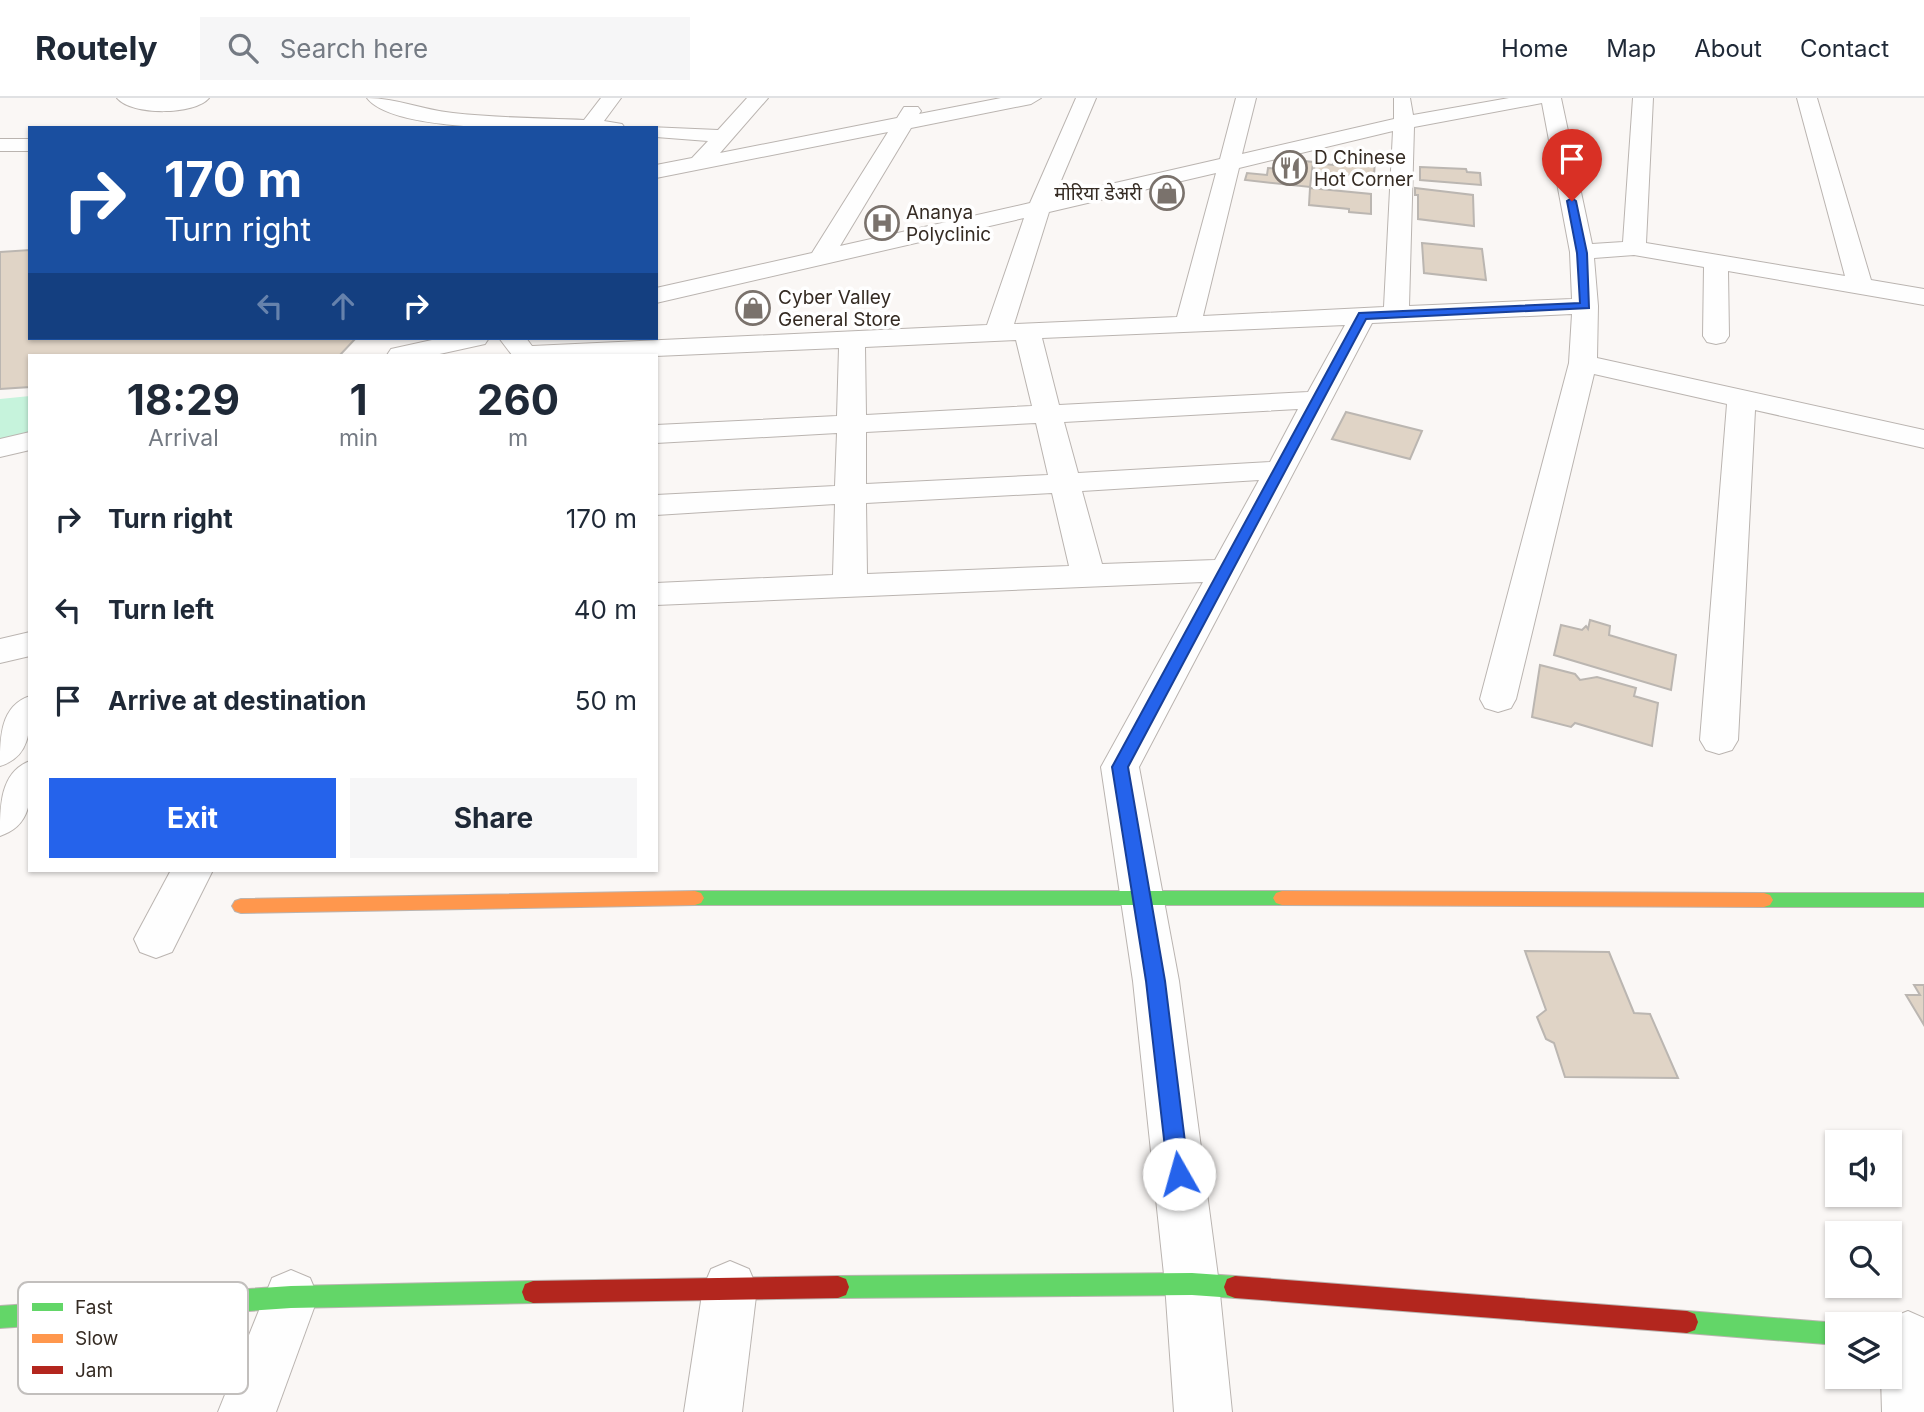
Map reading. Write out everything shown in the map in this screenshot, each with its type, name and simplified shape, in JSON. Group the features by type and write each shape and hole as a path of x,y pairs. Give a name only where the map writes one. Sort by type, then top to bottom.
{"street":[{"path":"127,98 152,107 180,104 199,98"},
{"path":"377,98 411,113 445,118 590,126 611,98"},
{"path":"699,163 758,98"},
{"path":"821,258 919,98"},
{"path":"658,172 1031,98"},
{"path":"1086,98 1039,207 1012,332 1048,415 1088,576"},
{"path":"1188,324 1246,98"},
{"path":"1203,1412 1192,1284 1156,981 1120,767 1317,400 1379,315 1404,123 1402,98"},
{"path":"658,296 1404,123 1541,98"},
{"path":"1498,699 1583,363 1585,306 1582,253 1551,98"},
{"path":"1634,248 1643,98"},
{"path":"1807,98 1860,287"},
{"path":"658,131 723,136"},
{"path":"0,145 28,145"},
{"path":"1582,253 1634,248 1924,297"},
{"path":"1716,262 1716,337"},
{"path":"514,340 525,354 655,351 852,339 1585,306"},
{"path":"850,586 852,339"},
{"path":"404,354 467,340"},
{"path":"1583,363 1924,439"},
{"path":"1719,740 1742,398"},
{"path":"658,434 1317,400"},
{"path":"0,448 28,441"},
{"path":"658,505 851,493 1065,485 1279,470"},
{"path":"658,594 1226,570"},
{"path":"0,651 28,644"},
{"path":"0,752 28,712"},
{"path":"0,820 28,779"},
{"path":"156,939 191,872"},
{"path":"241,906 769,897 1924,900"},
{"path":"248,1300 730,1288 1192,1284 1825,1333"},
{"path":"713,1412 730,1288"},
{"path":"247,1412 291,1297"},
{"path":"0,1317 18,1316"},
{"path":"1907,1339 1911,1412"}],"green space":[{"path":"28,396 28,433 0,439 0,399"}],"building":[{"path":"1351,156 1375,157 1374,178 1314,171 1315,163 1333,165 1334,158 1350,160"},
{"path":"1285,159 1313,162 1310,187 1245,180 1247,173 1267,175 1268,168 1283,169"},
{"path":"1420,167 1466,169 1467,172 1480,173 1481,185 1420,180"},
{"path":"1310,188 1371,194 1371,214 1309,205"},
{"path":"1415,188 1473,195 1474,226 1418,219 1418,195 1415,195"},
{"path":"1422,243 1482,249 1486,280 1424,273"},
{"path":"28,250 28,340 354,340 341,354 28,354 28,387 0,389 0,252"},
{"path":"1346,412 1422,431 1410,459 1332,439"},
{"path":"1590,620 1610,626 1609,635 1676,655 1671,690 1554,655 1561,625 1582,630 1586,626 1588,629"},
{"path":"1540,665 1575,674 1580,680 1597,677 1636,688 1634,696 1658,703 1652,746 1575,723 1571,727 1532,717"},
{"path":"1525,951 1609,952 1634,1013 1650,1014 1678,1078 1565,1077 1554,1043 1546,1039 1537,1017 1546,1010"},
{"path":"1914,985 1924,985 1924,1025 1906,995 1920,995"}],"traffic: fast":[{"path":"695,898 1282,898"},
{"path":"1764,900 1924,900"},
{"path":"838,1287 1192,1284 1235,1287"},
{"path":"248,1300 533,1292"},
{"path":"0,1317 18,1316"},
{"path":"1687,1322 1825,1333"}],"traffic: slow":[{"path":"241,906 695,898"},
{"path":"1282,898 1764,900"}],"traffic: jam":[{"path":"533,1292 838,1287"},
{"path":"1235,1287 1687,1322"}],"place":[{"name":"D Chinese Hot Corner","path":"1290,168"},
{"name":"मोरिया डेअरी","path":"1167,193"},
{"name":"Ananya Polyclinic","path":"882,223"},
{"name":"Cyber Valley General Store","path":"753,308"}],"route":[{"path":"1179,1174 1156,981 1120,767 1363,316 1585,306 1582,253 1572,201"}]}
